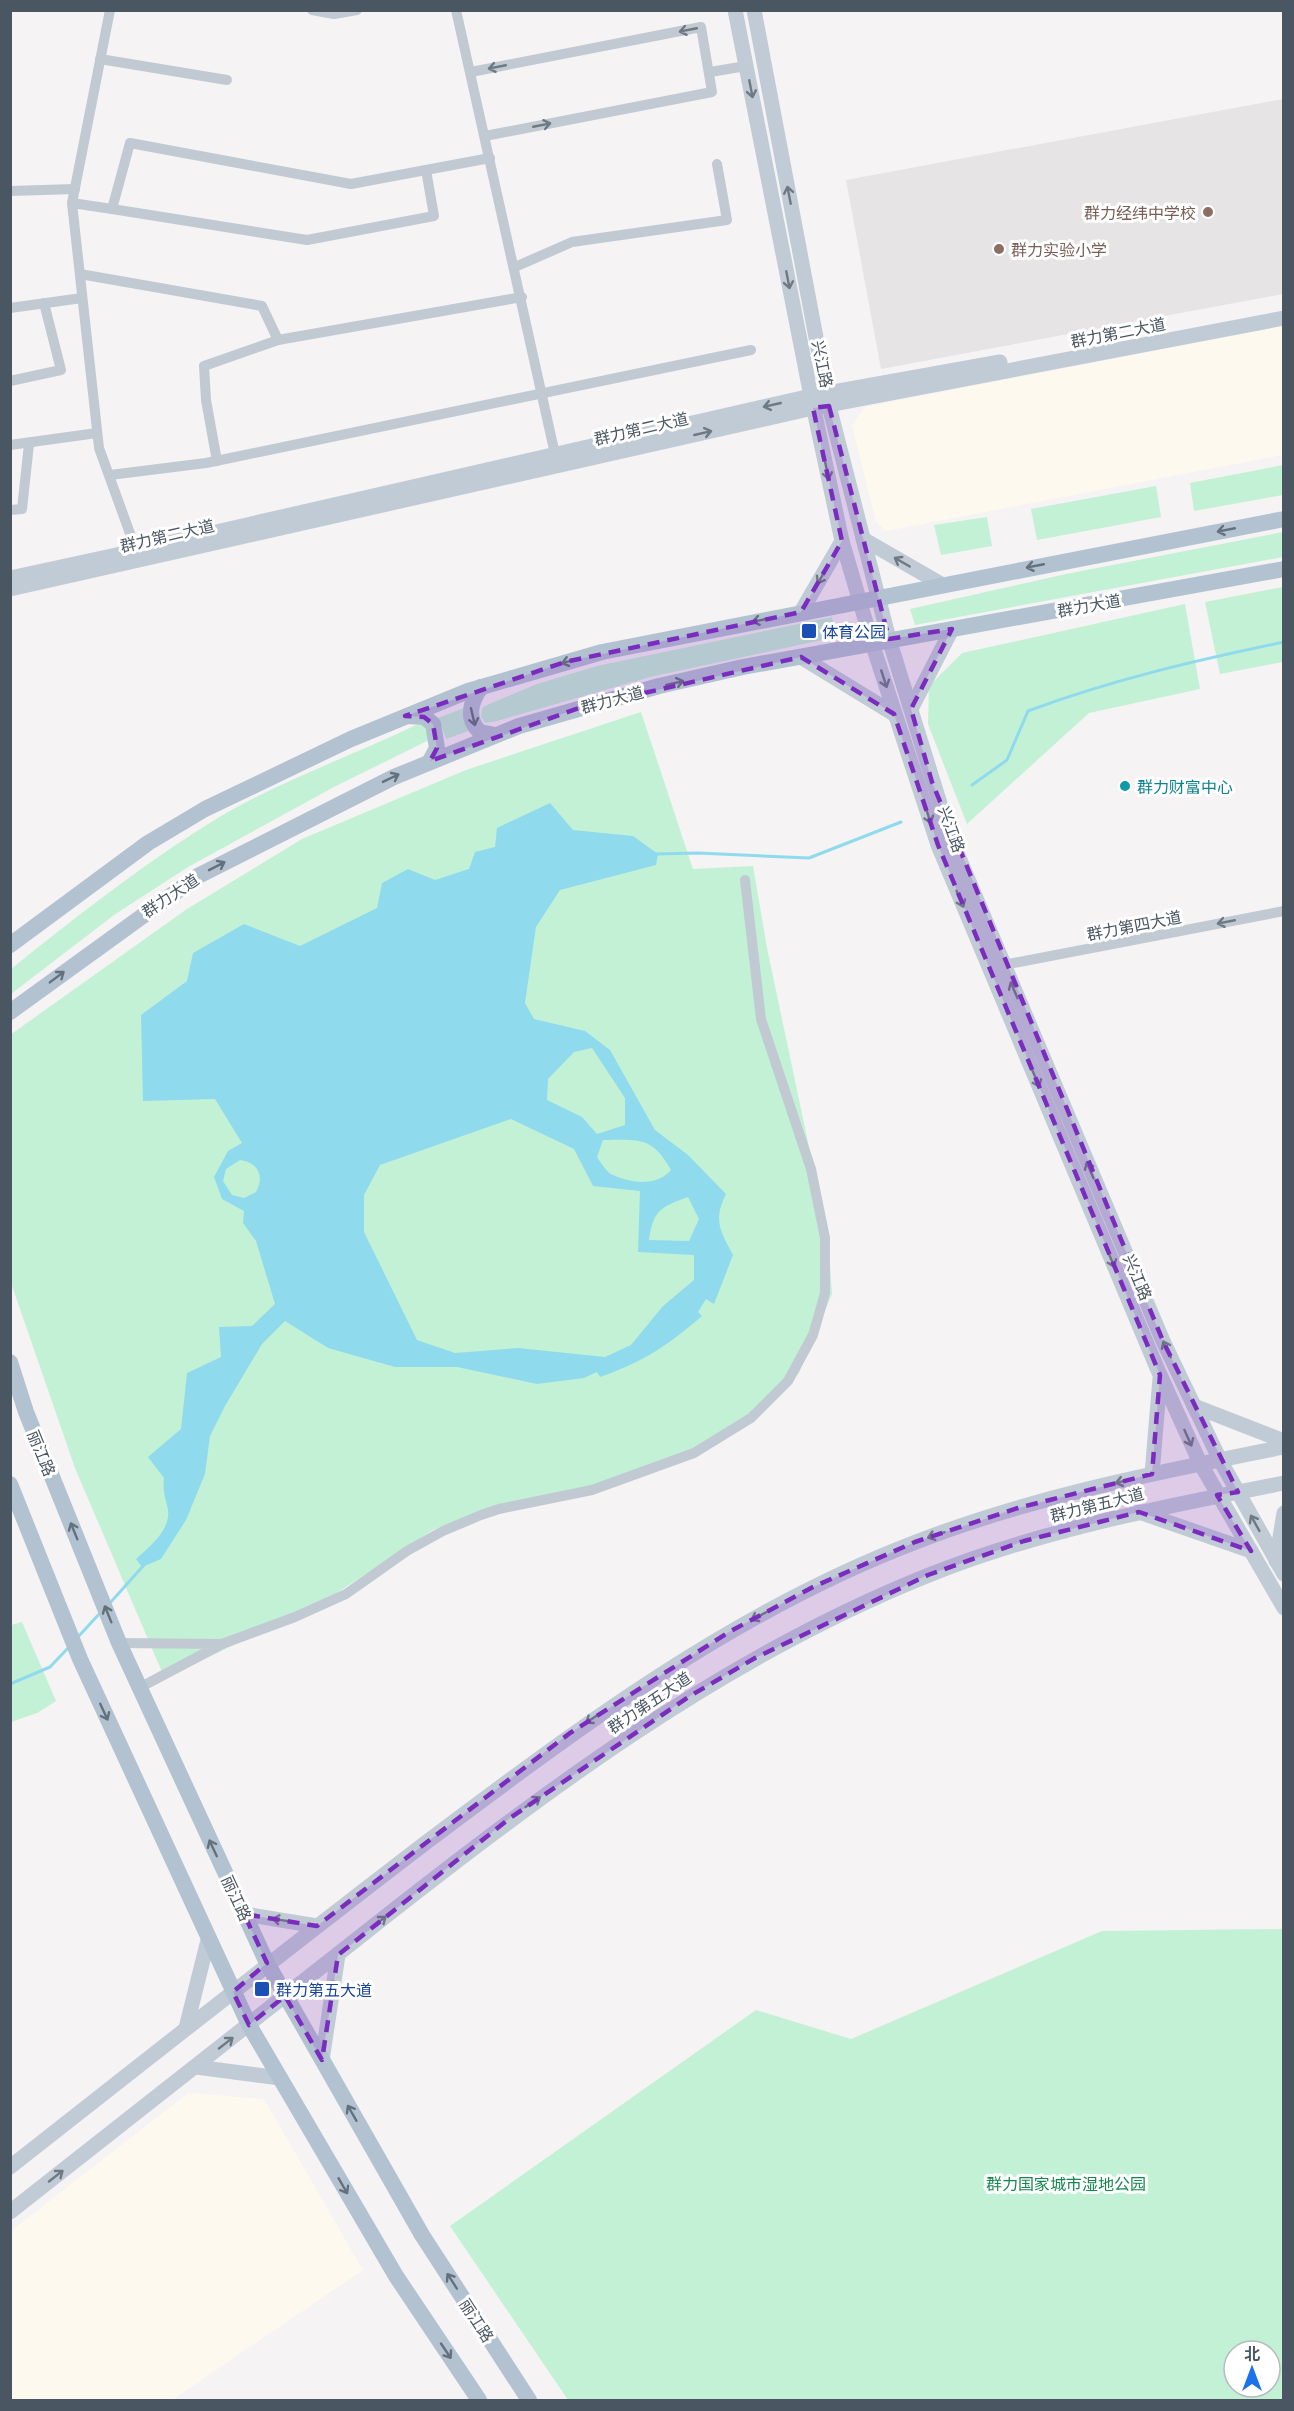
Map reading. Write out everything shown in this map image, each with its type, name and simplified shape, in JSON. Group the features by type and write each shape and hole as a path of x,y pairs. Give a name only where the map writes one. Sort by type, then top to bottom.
{"main road":[{"name":"兴江路","path":"735,10 812,402 842,541 894,714 925,784 944,842 997,967 1162,1341 1220,1460 1280,1568"},
{"name":"兴江路","path":"754,10 828,400 889,639 911,710 925,784"},
{"name":"群力第二大道","path":"828,400 1284,311"},
{"name":"群力第二大道","path":"10,578 555,454 812,402 1284,318"},
{"name":"群力第二大道","path":"10,589 812,402"},
{"path":"10,945 148,843 205,809 405,716 481,687 602,652 878,596 1284,519"},
{"path":"863,539 941,584"},
{"path":"801,612 842,541"},
{"name":"群力大道","path":"10,1012 198,876 430,761 495,735 658,686 889,639 1284,569"},
{"path":"911,710 952,629"},
{"path":"801,657 894,714"},
{"path":"481,687 471,703 472,721 480,732 495,735"},
{"path":"405,716 423,717 433,724 437,748 430,761"},
{"name":"兴江路","path":"997,967 1160,1376 1217,1495 1284,1608"},
{"name":"丽江路","path":"10,1362 26,1412 119,1643 267,1963 422,2235 529,2400"},
{"path":"1152,1474 1160,1376"},
{"path":"1194,1406 1284,1441"},
{"name":"群力第五大道","path":"10,2167 267,1963 570,1733 649,1680 729,1632 813,1587 915,1542 1018,1508 1152,1474 1284,1447"},
{"name":"群力第五大道","path":"10,2212 510,1818 690,1696 754,1658 818,1624 928,1575 1024,1541 1139,1512 1284,1483"},
{"path":"10,1484 80,1659 249,2025 396,2277 479,2400"},
{"path":"1139,1512 1251,1551"},
{"path":"1280,1568 1284,1513"},
{"path":"244,1914 317,1926"},
{"path":"186,2028 208,1940"},
{"path":"322,2060 338,1954"},
{"path":"196,2067 280,2078"}],"street":[{"path":"110,10 72,203 99,448 136,550"},
{"path":"312,10 334,14 357,10"},
{"path":"456,10 544,393 555,454"},
{"path":"471,72 701,27 712,92 485,136"},
{"path":"100,59 227,81"},
{"path":"710,72 746,66"},
{"path":"112,209 130,143 351,184 490,158"},
{"path":"515,267 572,242 727,219 717,164"},
{"path":"72,203 307,240 434,216 426,170"},
{"path":"10,191 75,189"},
{"path":"80,274 261,306 278,340"},
{"path":"217,461 206,400 204,366 278,340 522,297"},
{"path":"10,308 82,298"},
{"path":"10,381 61,370 44,303"},
{"path":"110,475 217,461 751,350"},
{"path":"10,445 97,433"},
{"path":"10,510 22,509 29,444"},
{"path":"139,1688 222,1644 295,1617 345,1594 407,1551 443,1531 499,1509 592,1490 694,1453 751,1418 788,1381 813,1335 825,1293 825,1238 811,1169 761,1019 745,880"},
{"name":"群力第四大道","path":"997,967 1284,911"},
{"path":"119,1643 222,1644"}],"highlighted area":[{"path":"829,406 889,639 952,629 911,709 932,782 1163,1341 1238,1492 1217,1495 1251,1551 1139,1512 1024,1541 928,1575 755,1658 690,1696 510,1818 338,1955 322,2060 285,1996 249,2025 233,1992 267,1963 244,1914 317,1926 570,1733 729,1632 813,1587 915,1542 1018,1508 1152,1474 1160,1375 938,845 894,714 801,657 579,708 430,761 437,748 433,724 424,717 405,716 565,662 801,612 842,541 813,408"}],"shaded area":[{"name":"群力实验小学","path":"1283,99 1283,294 881,369 846,180"},
{"path":"1283,326 1283,455 886,531 876,522 852,425 865,407"},
{"path":"188,2093 264,2099 363,2270 172,2400 11,2400 11,2231"}],"green space":[{"path":"1283,465 1283,495 1194,511 1190,483"},
{"path":"1156,486 1161,517 1037,540 1031,509"},
{"path":"987,517 992,546 941,555 934,525"},
{"path":"1283,532 1283,557 915,625 910,609 1066,574"},
{"path":"1283,587 1283,662 1220,674 1205,602"},
{"path":"1185,604 1200,689 1089,713 967,824 928,724 929,686 962,653"},
{"path":"832,617 836,637 650,677 493,722 485,723 481,717 482,708 487,705 537,684 597,666"},
{"path":"464,708 471,730 446,739 438,718"},
{"path":"641,712 693,869 753,866 767,948 828,1237 832,1294 799,1373 755,1419 676,1459 584,1496 493,1506 433,1530 332,1596 165,1679 75,1468 11,1283 10,1035 187,909 302,839 466,770"},
{"path":"416,725 425,725 429,740 334,787 188,867 114,915 11,994 11,969 113,889 193,833 268,791"},
{"path":"22,1622 56,1701 37,1713 11,1722 11,1625"},
{"name":"群力国家城市湿地公园","path":"1283,1929 1283,2400 568,2400 450,2226 756,2010 851,2039 1102,1931"}],"water":[{"path":"550,803 573,830 633,836 658,854 656,865 560,890 536,927 525,1003 534,1019 585,1031 610,1050 655,1130 688,1155 726,1194 719,1218 722,1232 733,1255 714,1304 706,1299 698,1312 702,1316 666,1345 629,1365 600,1377 597,1372 584,1378 537,1384 457,1367 395,1367 328,1348 285,1321 262,1344 210,1436 205,1474 186,1520 161,1559 142,1567 136,1559 164,1529 168,1513 164,1478 148,1457 181,1429 187,1373 221,1357 219,1327 252,1326 275,1304 256,1241 243,1223 244,1211 222,1199 214,1177 228,1151 242,1143 215,1099 143,1101 141,1015 187,981 193,953 244,924 300,946 377,908 382,883 408,869 435,880 469,869 475,852 495,847 497,828","holes":["592,1048 625,1098 625,1125 597,1134 582,1117 547,1100 548,1079 574,1052","511,1119 574,1149 593,1186 640,1191 638,1252 694,1255 694,1280 663,1306 631,1345 605,1357 518,1348 455,1353 417,1340 364,1232 364,1195 380,1165","603,1140 643,1142 657,1151 671,1170 659,1179 636,1182 611,1174 597,1157","240,1160 255,1167 260,1176 256,1192 244,1198 232,1195 223,1181 226,1169","688,1197 699,1219 689,1241 649,1240 656,1216 671,1204"]}],"waterway":[{"path":"972,785 1007,760 1028,711 1154,672 1284,642"},
{"path":"655,854 698,853 809,858 901,822"},
{"path":"110,1603 144,1565"},
{"path":"77,1638 101,1612"},
{"path":"10,1684 50,1667 69,1647"}],"place":[{"name":"群力经纬中学校","path":"1208,212"},
{"name":"群力实验小学","path":"999,249"},
{"name":"体育公园","path":"809,631"},
{"name":"群力财富中心","path":"1125,786"},
{"name":"群力第五大道","path":"262,1989"}]}
